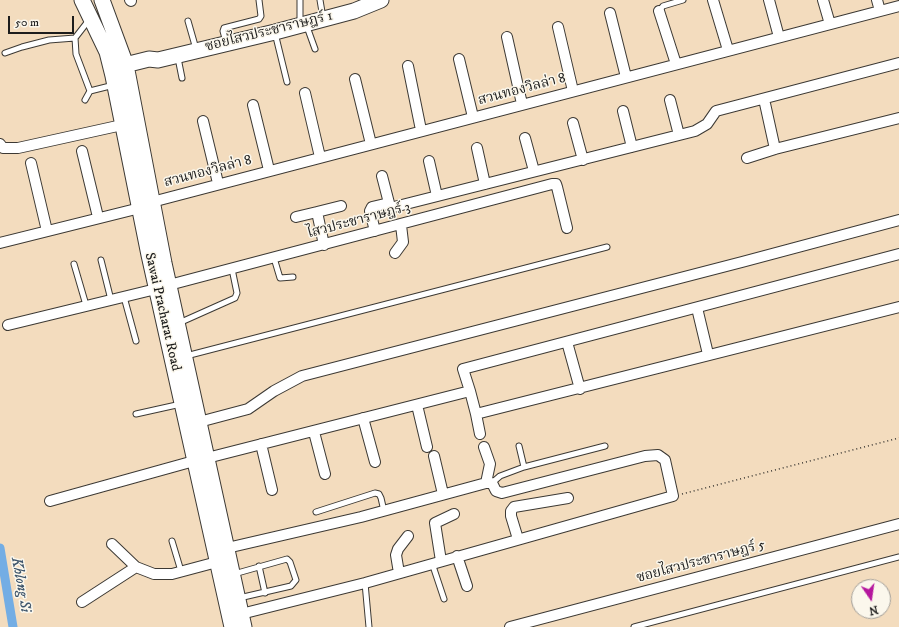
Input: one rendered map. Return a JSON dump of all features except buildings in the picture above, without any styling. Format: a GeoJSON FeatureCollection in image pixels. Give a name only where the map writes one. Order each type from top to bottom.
{"type":"FeatureCollection","features":[{"type":"Feature","properties":{"kind":"main road","name":"Sawai Pracharat Road"},"geometry":{"type":"LineString","coordinates":[[82,0],[119,74]]}},
{"type":"Feature","properties":{"kind":"main road","name":"Sawai Pracharat Road"},"geometry":{"type":"LineString","coordinates":[[102,0],[127,107],[163,287],[182,404],[201,460],[227,548],[243,620]]}},
{"type":"Feature","properties":{"kind":"main road","name":"ซอยไสวประชาราษฎร์ 1"},"geometry":{"type":"LineString","coordinates":[[119,74],[151,65],[158,60],[275,32],[354,11],[382,0]]}},
{"type":"Feature","properties":{"kind":"main road","name":"Sawai Pracharat Road"},"geometry":{"type":"LineString","coordinates":[[127,107],[122,125],[146,205]]}},
{"type":"Feature","properties":{"kind":"main road","name":"Sawai Pracharat Road"},"geometry":{"type":"LineString","coordinates":[[163,287],[178,324],[199,422],[201,460],[218,562],[232,627]]}},
{"type":"Feature","properties":{"kind":"street"},"geometry":{"type":"LineString","coordinates":[[713,0],[728,50]]}},
{"type":"Feature","properties":{"kind":"street"},"geometry":{"type":"LineString","coordinates":[[769,0],[779,37]]}},
{"type":"Feature","properties":{"kind":"street"},"geometry":{"type":"LineString","coordinates":[[823,0],[830,24]]}},
{"type":"Feature","properties":{"kind":"street"},"geometry":{"type":"LineString","coordinates":[[877,0],[880,11]]}},
{"type":"Feature","properties":{"kind":"street","name":"สวนทองวิลล่า 8"},"geometry":{"type":"LineString","coordinates":[[0,243],[146,205],[218,183],[899,6]]}},
{"type":"Feature","properties":{"kind":"street"},"geometry":{"type":"LineString","coordinates":[[659,10],[676,64]]}},
{"type":"Feature","properties":{"kind":"street"},"geometry":{"type":"LineString","coordinates":[[610,13],[626,77]]}},
{"type":"Feature","properties":{"kind":"street"},"geometry":{"type":"LineString","coordinates":[[558,27],[573,91]]}},
{"type":"Feature","properties":{"kind":"street"},"geometry":{"type":"LineString","coordinates":[[507,37],[522,104]]}},
{"type":"Feature","properties":{"kind":"street"},"geometry":{"type":"LineString","coordinates":[[459,59],[473,117]]}},
{"type":"Feature","properties":{"kind":"street"},"geometry":{"type":"LineString","coordinates":[[382,176],[390,208],[701,129],[716,111],[899,64]]}},
{"type":"Feature","properties":{"kind":"street"},"geometry":{"type":"LineString","coordinates":[[408,66],[421,130]]}},
{"type":"Feature","properties":{"kind":"street"},"geometry":{"type":"LineString","coordinates":[[355,79],[371,144]]}},
{"type":"Feature","properties":{"kind":"street"},"geometry":{"type":"LineString","coordinates":[[306,93],[320,157]]}},
{"type":"Feature","properties":{"kind":"street"},"geometry":{"type":"LineString","coordinates":[[764,99],[775,149]]}},
{"type":"Feature","properties":{"kind":"street"},"geometry":{"type":"LineString","coordinates":[[670,100],[679,135]]}},
{"type":"Feature","properties":{"kind":"street"},"geometry":{"type":"LineString","coordinates":[[253,105],[269,170]]}},
{"type":"Feature","properties":{"kind":"street"},"geometry":{"type":"LineString","coordinates":[[623,111],[632,147]]}},
{"type":"Feature","properties":{"kind":"street"},"geometry":{"type":"LineString","coordinates":[[747,158],[775,149],[899,118]]}},
{"type":"Feature","properties":{"kind":"street"},"geometry":{"type":"LineString","coordinates":[[203,120],[218,183]]}},
{"type":"Feature","properties":{"kind":"street"},"geometry":{"type":"LineString","coordinates":[[573,123],[583,160]]}},
{"type":"Feature","properties":{"kind":"street"},"geometry":{"type":"LineString","coordinates":[[0,144],[2,148],[18,148],[122,125]]}},
{"type":"Feature","properties":{"kind":"street"},"geometry":{"type":"LineString","coordinates":[[525,138],[534,172]]}},
{"type":"Feature","properties":{"kind":"street"},"geometry":{"type":"LineString","coordinates":[[477,148],[485,184]]}},
{"type":"Feature","properties":{"kind":"street"},"geometry":{"type":"LineString","coordinates":[[82,151],[98,217]]}},
{"type":"Feature","properties":{"kind":"street"},"geometry":{"type":"LineString","coordinates":[[429,161],[437,196]]}},
{"type":"Feature","properties":{"kind":"street"},"geometry":{"type":"LineString","coordinates":[[31,164],[46,231]]}},
{"type":"Feature","properties":{"kind":"street","name":"ไสวประชาราษฎร์ 3"},"geometry":{"type":"LineString","coordinates":[[8,324],[124,297],[556,184],[567,228]]}},
{"type":"Feature","properties":{"kind":"street"},"geometry":{"type":"LineString","coordinates":[[375,231],[370,211],[372,207],[389,203]]}},
{"type":"Feature","properties":{"kind":"street"},"geometry":{"type":"LineString","coordinates":[[296,217],[341,206]]}},
{"type":"Feature","properties":{"kind":"street"},"geometry":{"type":"LineString","coordinates":[[317,212],[324,244]]}},
{"type":"Feature","properties":{"kind":"street"},"geometry":{"type":"LineString","coordinates":[[199,422],[248,409],[291,380],[302,376],[899,220]]}},
{"type":"Feature","properties":{"kind":"street"},"geometry":{"type":"LineString","coordinates":[[395,253],[403,242],[401,224]]}},
{"type":"Feature","properties":{"kind":"street"},"geometry":{"type":"LineString","coordinates":[[480,434],[464,369],[899,254]]}},
{"type":"Feature","properties":{"kind":"street"},"geometry":{"type":"LineString","coordinates":[[476,414],[580,389],[708,354],[899,307]]}},
{"type":"Feature","properties":{"kind":"street"},"geometry":{"type":"LineString","coordinates":[[697,308],[708,354]]}},
{"type":"Feature","properties":{"kind":"street"},"geometry":{"type":"LineString","coordinates":[[567,342],[580,389]]}},
{"type":"Feature","properties":{"kind":"street"},"geometry":{"type":"LineString","coordinates":[[50,500],[261,444],[314,432],[470,391]]}},
{"type":"Feature","properties":{"kind":"street"},"geometry":{"type":"LineString","coordinates":[[417,405],[427,447]]}},
{"type":"Feature","properties":{"kind":"street"},"geometry":{"type":"LineString","coordinates":[[363,418],[375,462]]}},
{"type":"Feature","properties":{"kind":"street"},"geometry":{"type":"LineString","coordinates":[[314,432],[325,474]]}},
{"type":"Feature","properties":{"kind":"street"},"geometry":{"type":"LineString","coordinates":[[261,444],[272,490]]}},
{"type":"Feature","properties":{"kind":"street"},"geometry":{"type":"LineString","coordinates":[[243,620],[436,562],[673,496],[665,460],[658,455],[645,456],[502,493],[496,492],[489,483],[490,464],[484,447]]}},
{"type":"Feature","properties":{"kind":"street"},"geometry":{"type":"LineString","coordinates":[[434,456],[443,494]]}},
{"type":"Feature","properties":{"kind":"street"},"geometry":{"type":"LineString","coordinates":[[227,548],[384,511],[443,494],[489,483]]}},
{"type":"Feature","properties":{"kind":"street"},"geometry":{"type":"LineString","coordinates":[[518,539],[510,516],[514,507],[568,498]]}},
{"type":"Feature","properties":{"kind":"street"},"geometry":{"type":"LineString","coordinates":[[436,562],[434,523],[454,514]]}},
{"type":"Feature","properties":{"kind":"street","name":"ซอยไสวประชาราษฎร์ 5"},"geometry":{"type":"LineString","coordinates":[[510,627],[899,524]]}},
{"type":"Feature","properties":{"kind":"street"},"geometry":{"type":"LineString","coordinates":[[399,573],[396,556],[398,549],[408,536]]}},
{"type":"Feature","properties":{"kind":"street"},"geometry":{"type":"LineString","coordinates":[[112,544],[136,568],[162,575],[218,562]]}},
{"type":"Feature","properties":{"kind":"street"},"geometry":{"type":"LineString","coordinates":[[457,556],[467,586]]}},
{"type":"Feature","properties":{"kind":"street"},"geometry":{"type":"LineString","coordinates":[[82,602],[136,568]]}},
{"type":"Feature","properties":{"kind":"lane"},"geometry":{"type":"LineString","coordinates":[[226,43],[223,31],[224,28],[259,19],[261,16],[259,0]]}},
{"type":"Feature","properties":{"kind":"lane"},"geometry":{"type":"LineString","coordinates":[[300,0],[303,24],[315,49]]}},
{"type":"Feature","properties":{"kind":"lane"},"geometry":{"type":"LineString","coordinates":[[320,0],[324,19]]}},
{"type":"Feature","properties":{"kind":"lane"},"geometry":{"type":"LineString","coordinates":[[659,10],[663,6],[683,0]]}},
{"type":"Feature","properties":{"kind":"lane"},"geometry":{"type":"LineString","coordinates":[[90,91],[76,54],[75,38],[91,18]]}},
{"type":"Feature","properties":{"kind":"lane"},"geometry":{"type":"LineString","coordinates":[[188,21],[196,50]]}},
{"type":"Feature","properties":{"kind":"lane"},"geometry":{"type":"LineString","coordinates":[[275,32],[287,82]]}},
{"type":"Feature","properties":{"kind":"lane"},"geometry":{"type":"LineString","coordinates":[[5,53],[22,46],[49,40],[75,38]]}},
{"type":"Feature","properties":{"kind":"lane"},"geometry":{"type":"LineString","coordinates":[[177,55],[182,78]]}},
{"type":"Feature","properties":{"kind":"lane"},"geometry":{"type":"LineString","coordinates":[[85,100],[90,91],[119,74]]}},
{"type":"Feature","properties":{"kind":"lane"},"geometry":{"type":"LineString","coordinates":[[185,356],[607,247]]}},
{"type":"Feature","properties":{"kind":"lane"},"geometry":{"type":"LineString","coordinates":[[274,258],[280,278],[293,277]]}},
{"type":"Feature","properties":{"kind":"lane"},"geometry":{"type":"LineString","coordinates":[[101,260],[111,300]]}},
{"type":"Feature","properties":{"kind":"lane"},"geometry":{"type":"LineString","coordinates":[[74,264],[86,306]]}},
{"type":"Feature","properties":{"kind":"lane"},"geometry":{"type":"LineString","coordinates":[[178,324],[235,298],[237,293],[232,269]]}},
{"type":"Feature","properties":{"kind":"lane"},"geometry":{"type":"LineString","coordinates":[[124,297],[136,341]]}},
{"type":"Feature","properties":{"kind":"lane"},"geometry":{"type":"LineString","coordinates":[[136,414],[182,404]]}},
{"type":"Feature","properties":{"kind":"lane"},"geometry":{"type":"LineString","coordinates":[[519,446],[524,467]]}},
{"type":"Feature","properties":{"kind":"lane"},"geometry":{"type":"LineString","coordinates":[[489,483],[500,476],[524,467],[605,446]]}},
{"type":"Feature","properties":{"kind":"lane"},"geometry":{"type":"LineString","coordinates":[[316,512],[375,493],[379,494],[381,498],[384,511]]}},
{"type":"Feature","properties":{"kind":"lane"},"geometry":{"type":"LineString","coordinates":[[172,541],[181,570]]}},
{"type":"Feature","properties":{"kind":"lane"},"geometry":{"type":"LineString","coordinates":[[634,627],[899,557]]}},
{"type":"Feature","properties":{"kind":"lane"},"geometry":{"type":"LineString","coordinates":[[233,574],[259,566],[287,560],[296,580],[291,586],[238,598]]}},
{"type":"Feature","properties":{"kind":"lane"},"geometry":{"type":"LineString","coordinates":[[436,562],[444,599]]}},
{"type":"Feature","properties":{"kind":"lane"},"geometry":{"type":"LineString","coordinates":[[259,566],[265,593]]}},
{"type":"Feature","properties":{"kind":"lane"},"geometry":{"type":"LineString","coordinates":[[365,583],[369,627]]}},
{"type":"Feature","properties":{"kind":"path"},"geometry":{"type":"LineString","coordinates":[[673,496],[899,438]]}},
{"type":"Feature","properties":{"kind":"waterway","name":"Khlong Si"},"geometry":{"type":"LineString","coordinates":[[0,548],[13,627]]}}]}
